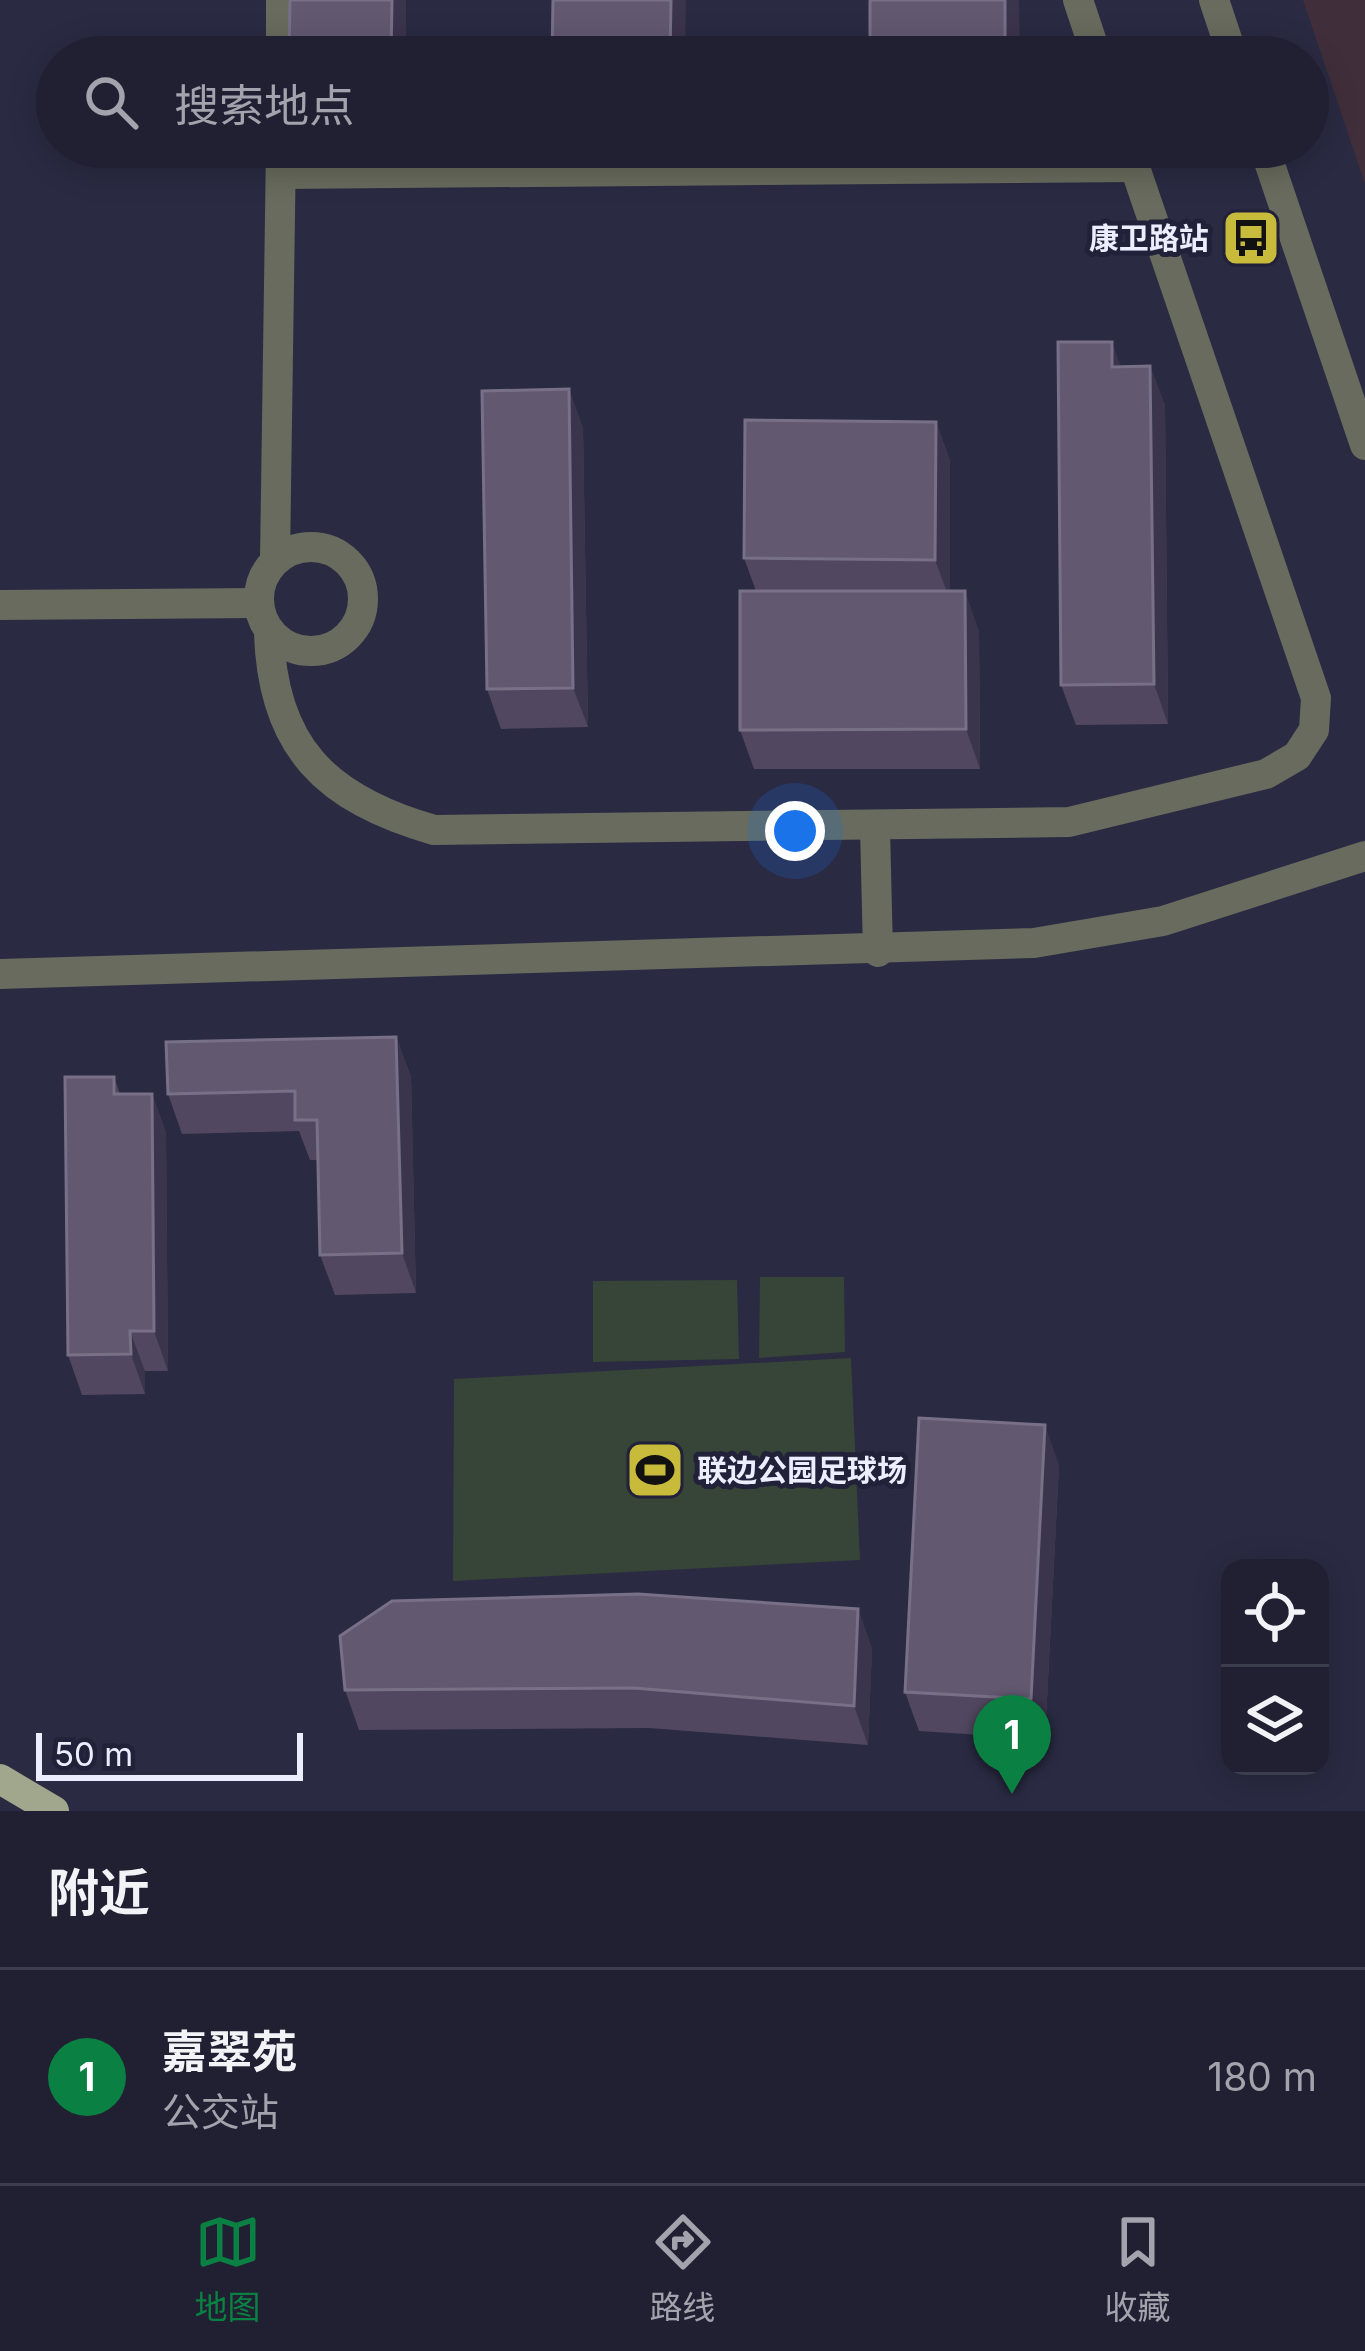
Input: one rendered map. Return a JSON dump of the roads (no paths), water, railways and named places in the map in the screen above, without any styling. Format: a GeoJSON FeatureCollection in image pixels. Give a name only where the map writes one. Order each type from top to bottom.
{"type":"FeatureCollection","features":[{"type":"Feature","properties":{"kind":"main road"},"geometry":{"type":"LineString","coordinates":[[0,1779],[54,1811]]}},
{"type":"Feature","properties":{"kind":"street"},"geometry":{"type":"LineString","coordinates":[[281,0],[281,36]]}},
{"type":"Feature","properties":{"kind":"street"},"geometry":{"type":"LineString","coordinates":[[1078,0],[1090,36]]}},
{"type":"Feature","properties":{"kind":"street"},"geometry":{"type":"LineString","coordinates":[[1214,0],[1226,36]]}},
{"type":"Feature","properties":{"kind":"street"},"geometry":{"type":"LineString","coordinates":[[275,560],[281,168]]}},
{"type":"Feature","properties":{"kind":"street"},"geometry":{"type":"LineString","coordinates":[[0,604],[263,617],[302,651],[333,648],[354,630],[363,603],[357,573],[328,549],[298,548],[275,560],[264,574],[263,617],[270,681],[279,712],[319,775],[383,815],[434,830],[1069,822],[1266,774],[1297,756],[1314,730],[1316,698],[1136,168]]}},
{"type":"Feature","properties":{"kind":"street"},"geometry":{"type":"LineString","coordinates":[[1271,168],[1365,445]]}},
{"type":"Feature","properties":{"kind":"street"},"geometry":{"type":"LineString","coordinates":[[875,828],[878,952]]}},
{"type":"Feature","properties":{"kind":"street"},"geometry":{"type":"LineString","coordinates":[[0,974],[1034,944],[1163,921],[1365,856]]}},
{"type":"Feature","properties":{"kind":"place","name":"康卫路站"},"geometry":{"type":"Point","coordinates":[1251,238]}},
{"type":"Feature","properties":{"kind":"place","name":"联边公园足球场"},"geometry":{"type":"Point","coordinates":[655,1470]}},
{"type":"Feature","properties":{"kind":"place","name":"嘉翠苑"},"geometry":{"type":"Point","coordinates":[1012,1794]}}]}
